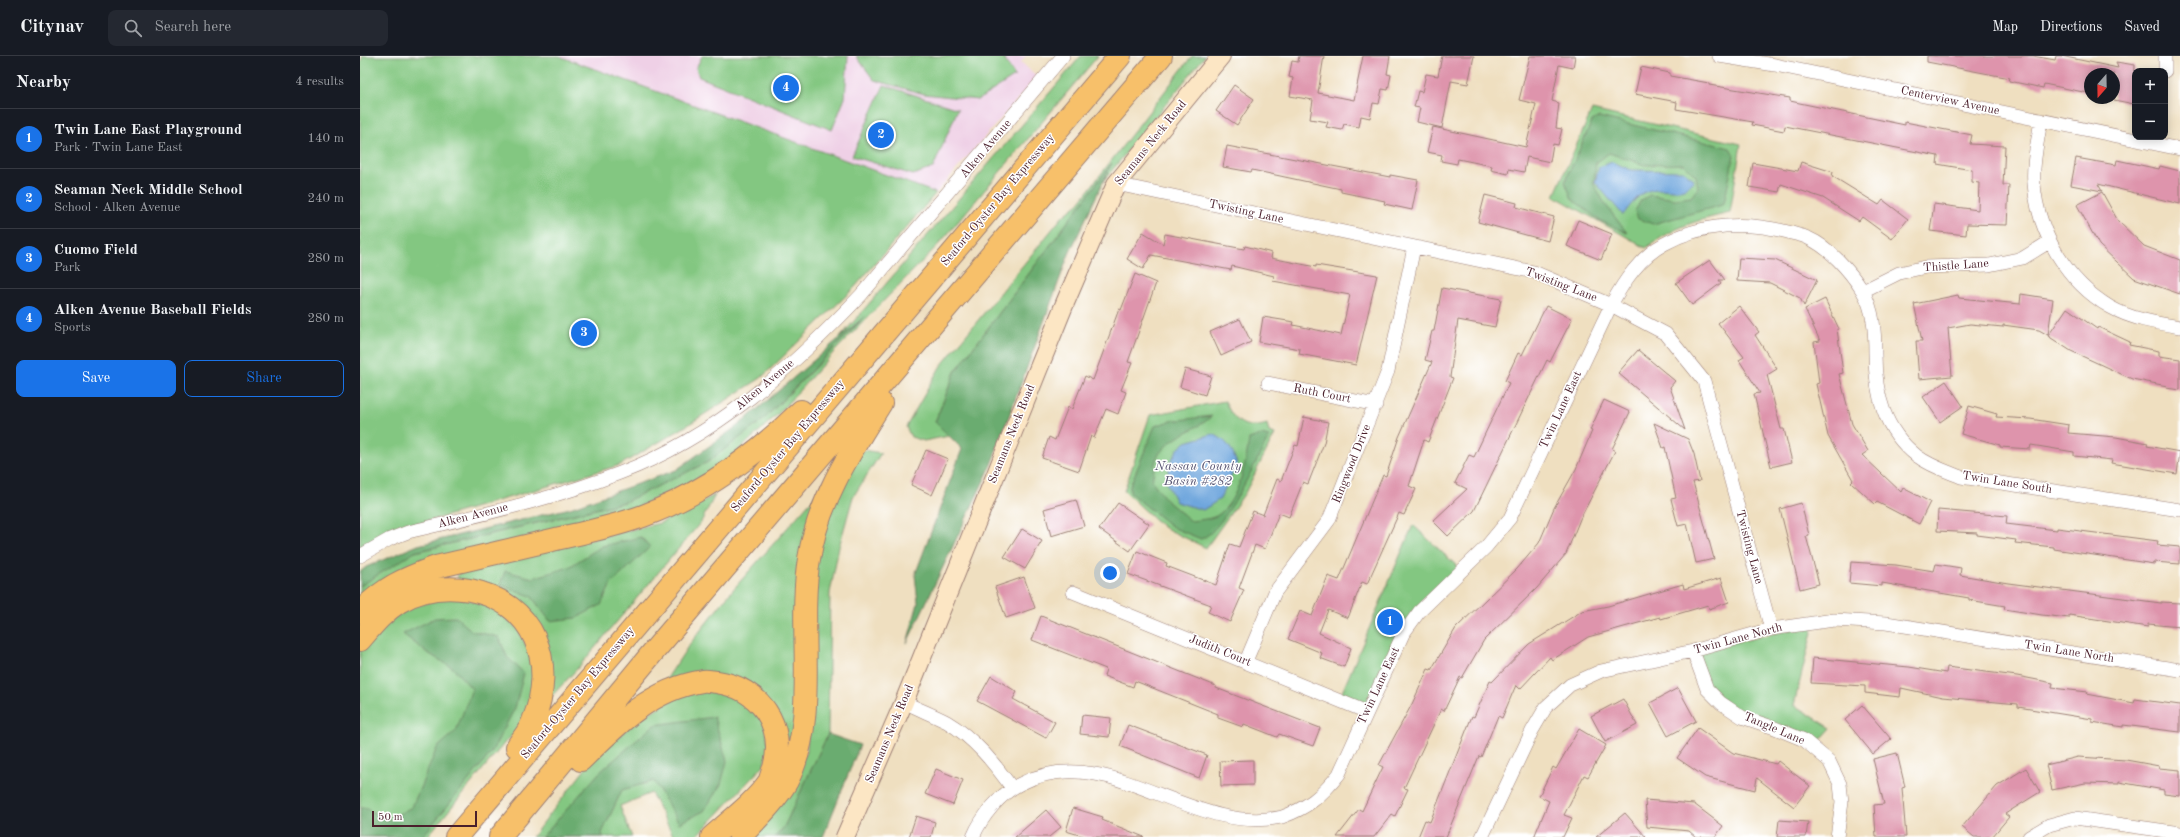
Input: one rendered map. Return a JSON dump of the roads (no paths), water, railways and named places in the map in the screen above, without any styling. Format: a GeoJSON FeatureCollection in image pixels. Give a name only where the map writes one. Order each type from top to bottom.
{"type":"FeatureCollection","features":[{"type":"Feature","properties":{"kind":"highway","name":"Seaford-Oyster Bay Expressway"},"geometry":{"type":"LineString","coordinates":[[456,837],[1120,56]]}},
{"type":"Feature","properties":{"kind":"highway"},"geometry":{"type":"LineString","coordinates":[[500,837],[654,652],[1161,56]]}},
{"type":"Feature","properties":{"kind":"highway"},"geometry":{"type":"LineString","coordinates":[[360,612],[388,588],[410,577],[436,567],[605,528],[644,516],[681,499],[715,480],[750,457],[780,432],[892,325]]}},
{"type":"Feature","properties":{"kind":"highway"},"geometry":{"type":"LineString","coordinates":[[740,837],[763,812],[786,781],[799,747],[804,719],[806,594],[809,559],[818,523],[832,488],[848,456],[916,345]]}},
{"type":"Feature","properties":{"kind":"highway"},"geometry":{"type":"LineString","coordinates":[[360,640],[378,619],[400,602],[431,590],[450,588],[482,593],[505,603],[527,623],[540,647],[543,672],[541,699],[533,723],[456,837]]}},
{"type":"Feature","properties":{"kind":"highway"},"geometry":{"type":"LineString","coordinates":[[503,837],[621,720],[647,701],[676,688],[704,680],[728,684],[742,689],[756,699],[766,710],[774,728],[778,754],[770,781],[712,837]]}},
{"type":"Feature","properties":{"kind":"main road","name":"Seamans Neck Road"},"geometry":{"type":"LineString","coordinates":[[845,837],[904,702],[1064,303],[1116,184],[1221,56]]}},
{"type":"Feature","properties":{"kind":"street","name":"Alken Avenue"},"geometry":{"type":"LineString","coordinates":[[360,556],[390,539],[408,532],[542,499],[621,473],[695,436],[730,414],[768,385],[833,324],[861,295],[1063,56]]}},
{"type":"Feature","properties":{"kind":"street","name":"Centerview Avenue"},"geometry":{"type":"LineString","coordinates":[[1719,56],[1776,61],[2041,120],[2132,136]]}},
{"type":"Feature","properties":{"kind":"street"},"geometry":{"type":"LineString","coordinates":[[2165,56],[2165,68]]}},
{"type":"Feature","properties":{"kind":"street"},"geometry":{"type":"LineString","coordinates":[[2041,120],[2035,159],[2034,183],[2038,210],[2049,242],[2074,278],[2109,306],[2151,322],[2180,327]]}},
{"type":"Feature","properties":{"kind":"street","name":"Centerview Avenue"},"geometry":{"type":"LineString","coordinates":[[2154,140],[2180,149]]}},
{"type":"Feature","properties":{"kind":"street","name":"Twisting Lane"},"geometry":{"type":"LineString","coordinates":[[1116,184],[1534,272],[1611,305],[1666,334],[1704,381],[1771,629]]}},
{"type":"Feature","properties":{"kind":"street","name":"Twin Lane South"},"geometry":{"type":"LineString","coordinates":[[1611,305],[1625,280],[1640,263],[1663,244],[1687,234],[1726,225],[1768,227],[1808,238],[1840,261],[1863,291],[1875,324],[1875,380],[1881,407],[1898,438],[1917,456],[1937,468],[1961,477],[2180,510]]}},
{"type":"Feature","properties":{"kind":"street","name":"Thistle Lane"},"geometry":{"type":"LineString","coordinates":[[1863,291],[1899,273],[1926,267],[1989,265],[2023,258],[2049,242]]}},
{"type":"Feature","properties":{"kind":"street","name":"Ringwood Drive"},"geometry":{"type":"LineString","coordinates":[[1246,662],[1274,592],[1329,520],[1376,405],[1388,371],[1414,247]]}},
{"type":"Feature","properties":{"kind":"street","name":"Twin Lane East"},"geometry":{"type":"LineString","coordinates":[[1012,788],[1034,776],[1074,772],[1098,777],[1208,820],[1232,825],[1253,825],[1297,812],[1323,794],[1339,774],[1403,634],[1419,612],[1486,546],[1510,518],[1611,305]]}},
{"type":"Feature","properties":{"kind":"street","name":"Ruth Court"},"geometry":{"type":"LineString","coordinates":[[1268,383],[1376,405]]}},
{"type":"Feature","properties":{"kind":"street","name":"Judith Court"},"geometry":{"type":"LineString","coordinates":[[1073,592],[1367,712]]}},
{"type":"Feature","properties":{"kind":"street","name":"Twin Lane North"},"geometry":{"type":"LineString","coordinates":[[1482,837],[1532,731],[1546,707],[1570,685],[1601,671],[1693,651],[1771,629],[1834,620],[1886,623],[2180,670]]}},
{"type":"Feature","properties":{"kind":"street","name":"Tangle Lane"},"geometry":{"type":"LineString","coordinates":[[1693,651],[1707,689],[1721,703],[1742,717],[1804,740],[1829,761],[1840,784],[1842,802],[1837,837]]}},
{"type":"Feature","properties":{"kind":"street"},"geometry":{"type":"LineString","coordinates":[[904,702],[947,723],[973,742],[992,760],[1012,788],[980,822],[973,837]]}},
{"type":"Feature","properties":{"kind":"street"},"geometry":{"type":"LineString","coordinates":[[2029,837],[2050,825],[2075,818],[2180,834]]}},
{"type":"Feature","properties":{"kind":"water"},"geometry":{"type":"Polygon","coordinates":[[[1612,162],[1631,170],[1683,171],[1694,179],[1690,185],[1680,190],[1657,189],[1643,193],[1635,200],[1623,215],[1595,182],[1599,167],[1612,162]]]}},
{"type":"Feature","properties":{"kind":"water","name":"Nassau County Basin #282"},"geometry":{"type":"Polygon","coordinates":[[[1213,434],[1229,446],[1237,464],[1220,499],[1203,510],[1176,502],[1167,484],[1169,465],[1177,450],[1186,442],[1213,434]]]}},
{"type":"Feature","properties":{"kind":"place","name":"Alken Avenue Baseball Fields"},"geometry":{"type":"Point","coordinates":[786,88]}},
{"type":"Feature","properties":{"kind":"place","name":"Seaman Neck Middle School"},"geometry":{"type":"Point","coordinates":[881,135]}},
{"type":"Feature","properties":{"kind":"place","name":"Cuomo Field"},"geometry":{"type":"Point","coordinates":[584,333]}},
{"type":"Feature","properties":{"kind":"place","name":"Twin Lane East Playground"},"geometry":{"type":"Point","coordinates":[1390,622]}}]}
